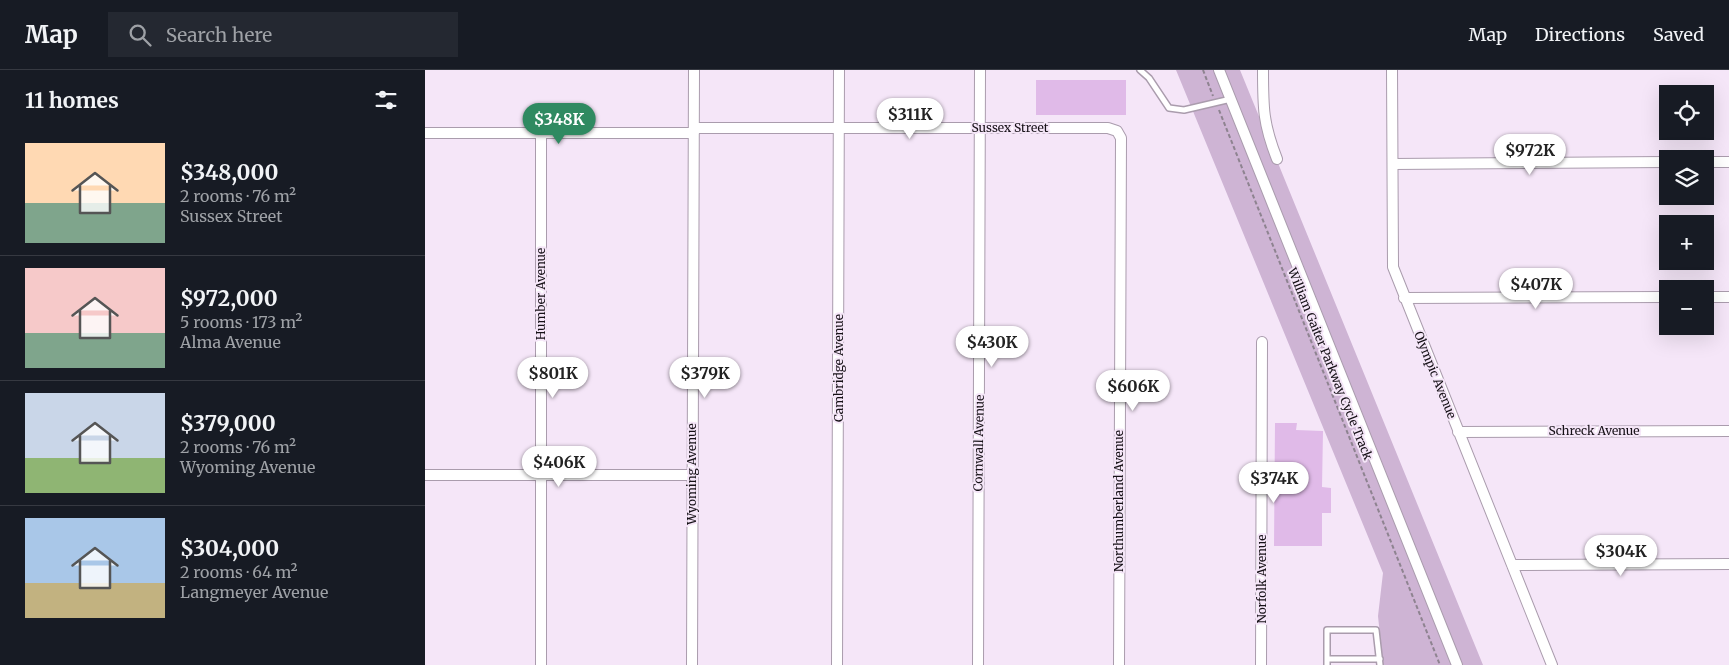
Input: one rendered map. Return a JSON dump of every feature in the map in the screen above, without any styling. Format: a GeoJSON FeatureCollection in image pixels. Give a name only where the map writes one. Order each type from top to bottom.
{"type":"FeatureCollection","features":[{"type":"Feature","properties":{"kind":"street","name":"Wyoming Avenue"},"geometry":{"type":"LineString","coordinates":[[692,665],[694,70]]}},
{"type":"Feature","properties":{"kind":"street","name":"Cambridge Avenue"},"geometry":{"type":"LineString","coordinates":[[837,665],[839,70]]}},
{"type":"Feature","properties":{"kind":"street","name":"Cornwall Avenue"},"geometry":{"type":"LineString","coordinates":[[978,665],[980,70]]}},
{"type":"Feature","properties":{"kind":"street"},"geometry":{"type":"LineString","coordinates":[[1219,70],[1457,665]]}},
{"type":"Feature","properties":{"kind":"street"},"geometry":{"type":"LineString","coordinates":[[1263,70],[1263,114],[1266,132],[1277,159]]}},
{"type":"Feature","properties":{"kind":"street","name":"Olympic Avenue"},"geometry":{"type":"LineString","coordinates":[[1393,70],[1393,267],[1552,665]]}},
{"type":"Feature","properties":{"kind":"street","name":"Sussex Street"},"geometry":{"type":"LineString","coordinates":[[425,133],[839,128],[1113,129],[1121,138],[1121,158]]}},
{"type":"Feature","properties":{"kind":"street","name":"Humber Avenue"},"geometry":{"type":"LineString","coordinates":[[541,133],[541,665]]}},
{"type":"Feature","properties":{"kind":"street","name":"Northumberland Avenue"},"geometry":{"type":"LineString","coordinates":[[1119,665],[1121,158]]}},
{"type":"Feature","properties":{"kind":"street"},"geometry":{"type":"LineString","coordinates":[[1393,164],[1659,162]]}},
{"type":"Feature","properties":{"kind":"street"},"geometry":{"type":"LineString","coordinates":[[1714,162],[1729,162]]}},
{"type":"Feature","properties":{"kind":"street"},"geometry":{"type":"LineString","coordinates":[[1404,298],[1659,297]]}},
{"type":"Feature","properties":{"kind":"street"},"geometry":{"type":"LineString","coordinates":[[1714,297],[1729,297]]}},
{"type":"Feature","properties":{"kind":"street","name":"Norfolk Avenue"},"geometry":{"type":"LineString","coordinates":[[1261,665],[1262,342]]}},
{"type":"Feature","properties":{"kind":"street","name":"Schreck Avenue"},"geometry":{"type":"LineString","coordinates":[[1458,432],[1729,430]]}},
{"type":"Feature","properties":{"kind":"street"},"geometry":{"type":"LineString","coordinates":[[425,475],[693,476]]}},
{"type":"Feature","properties":{"kind":"street"},"geometry":{"type":"LineString","coordinates":[[1512,565],[1729,564]]}},
{"type":"Feature","properties":{"kind":"lane"},"geometry":{"type":"LineString","coordinates":[[1139,70],[1149,78],[1169,108],[1184,110],[1231,100]]}},
{"type":"Feature","properties":{"kind":"lane"},"geometry":{"type":"LineString","coordinates":[[1327,630],[1376,630],[1380,662],[1327,662],[1327,630]]}},
{"type":"Feature","properties":{"kind":"path","name":"William Gaiter Parkway Cycle Track"},"geometry":{"type":"LineString","coordinates":[[1203,70],[1440,665]]}},
{"type":"Feature","properties":{"kind":"shaded area"},"geometry":{"type":"Polygon","coordinates":[[[1176,70],[1240,70],[1483,665],[1383,665],[1378,616],[1383,573],[1176,70]]]}},
{"type":"Feature","properties":{"kind":"building"},"geometry":{"type":"Polygon","coordinates":[[[1036,80],[1126,80],[1126,115],[1036,115],[1036,80]]]}},
{"type":"Feature","properties":{"kind":"building"},"geometry":{"type":"Polygon","coordinates":[[[1275,423],[1297,423],[1296,430],[1323,431],[1322,487],[1331,488],[1331,513],[1322,513],[1322,546],[1274,546],[1275,423]]]}}]}
